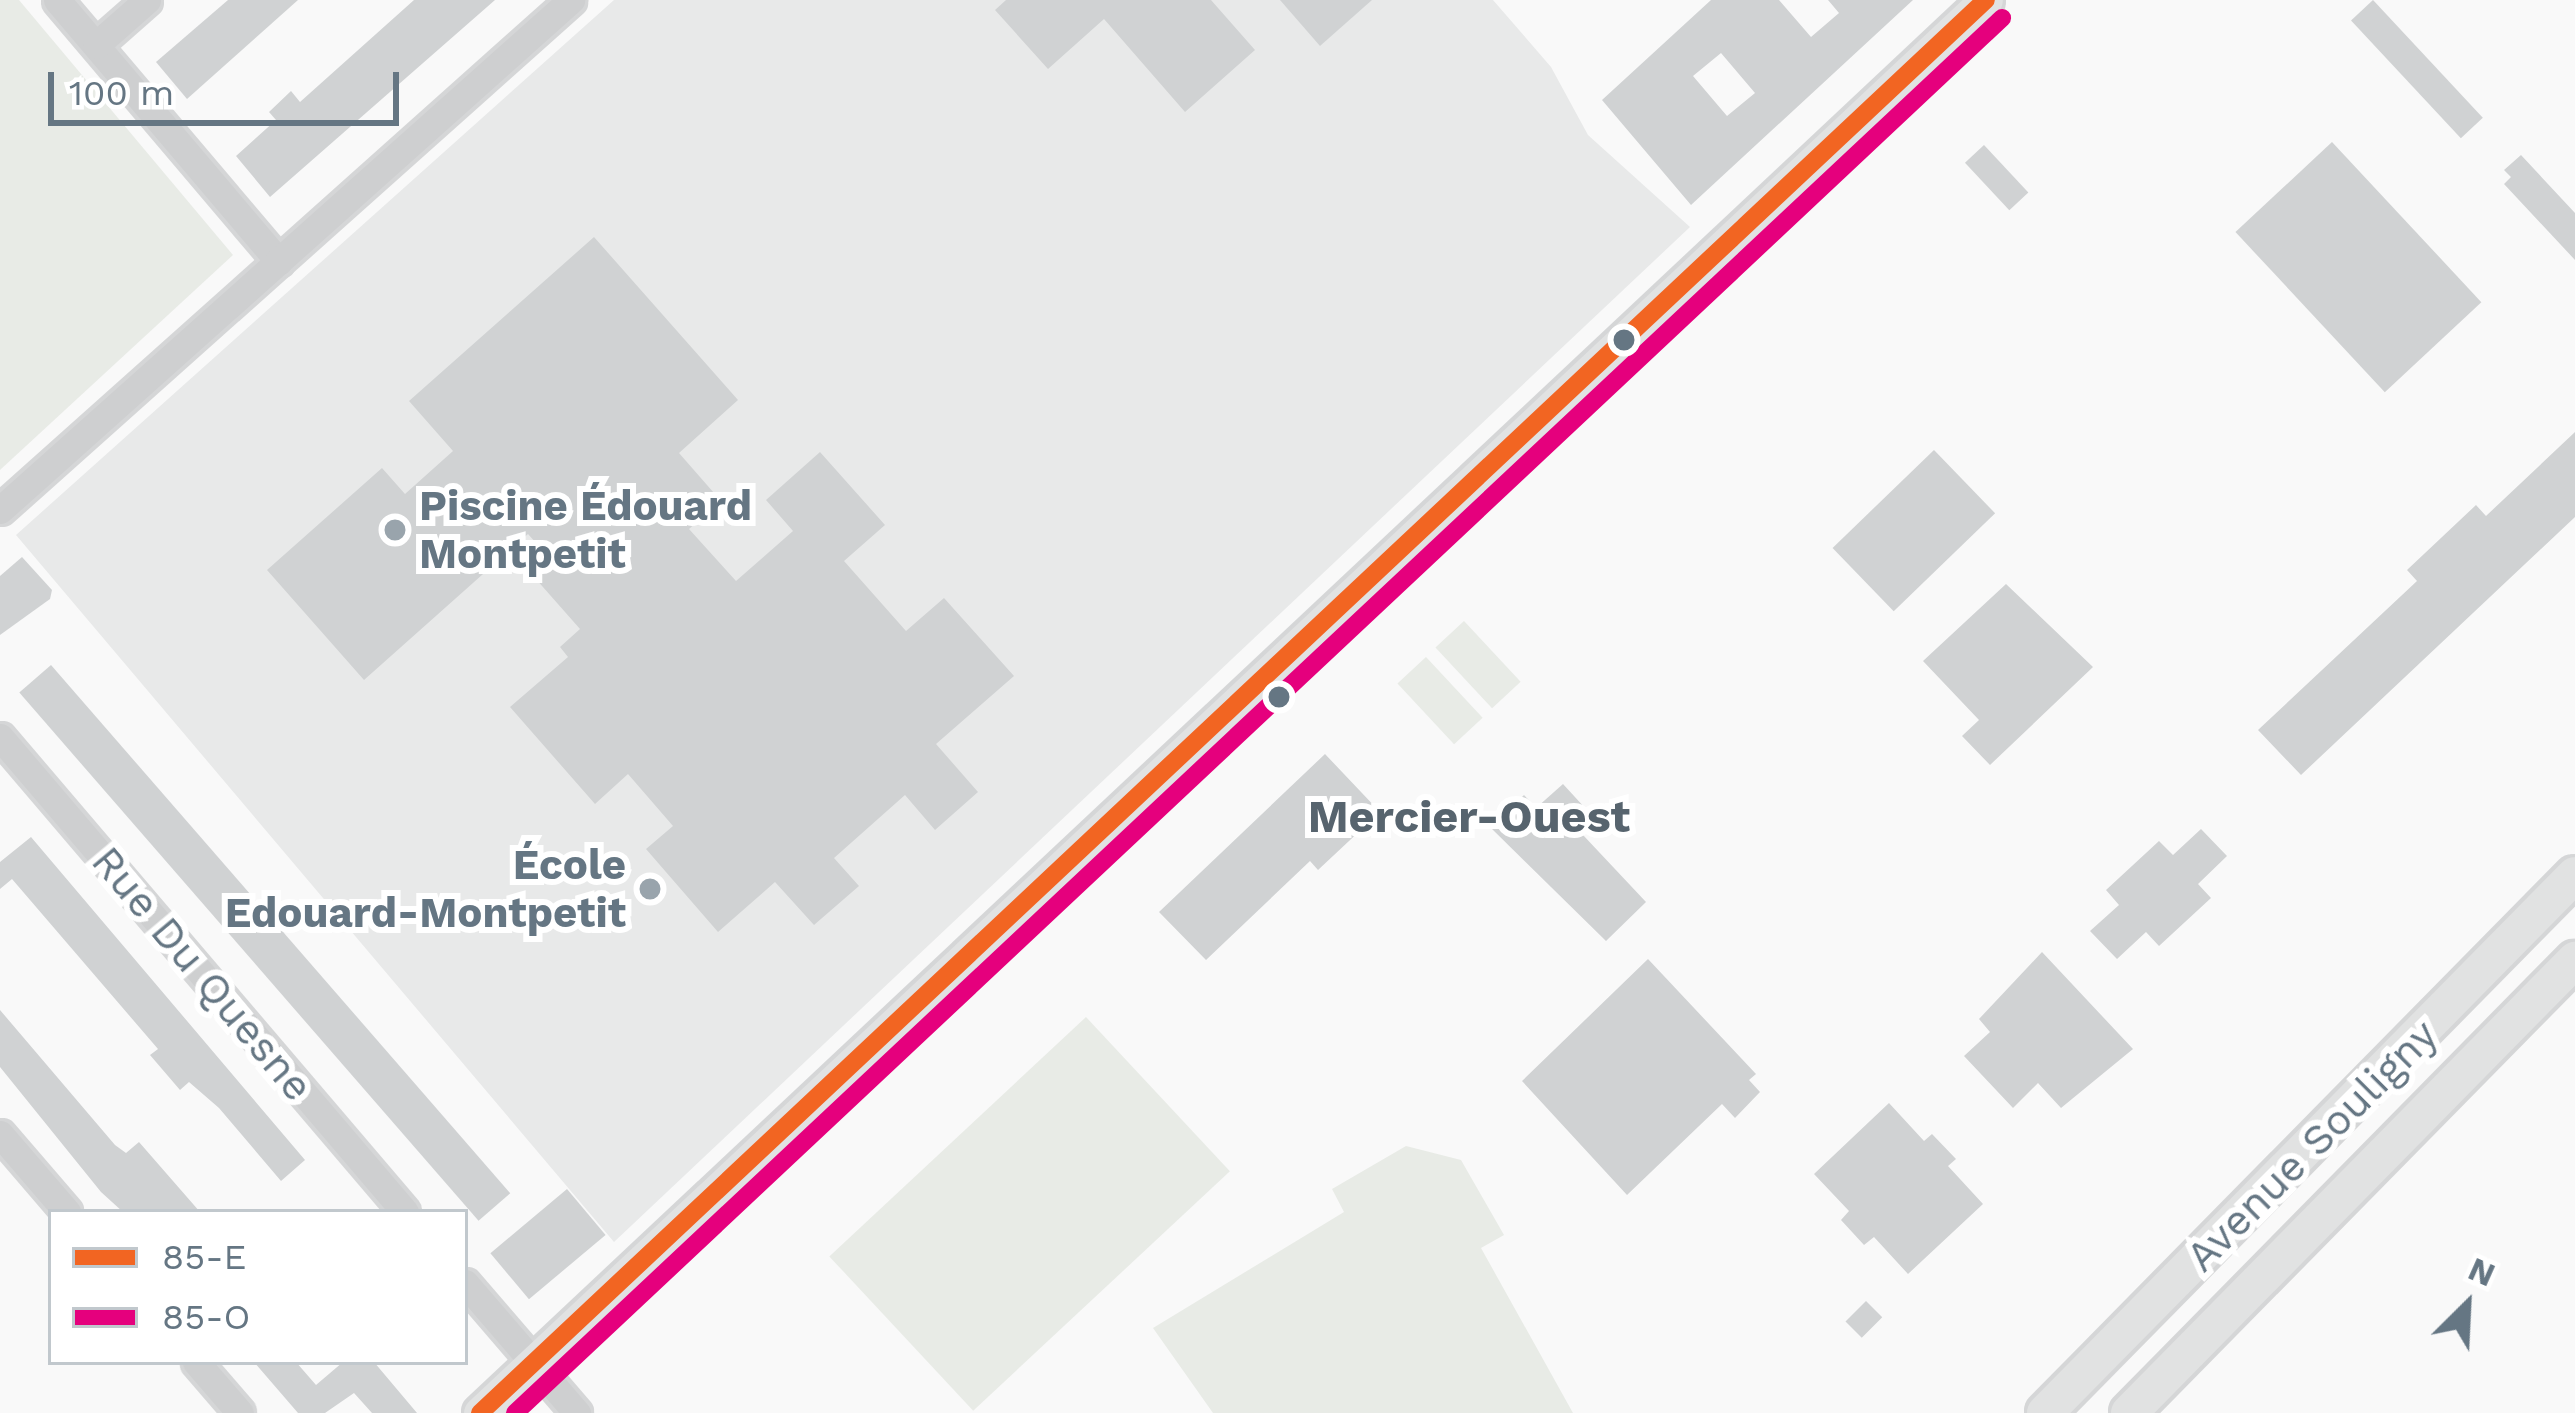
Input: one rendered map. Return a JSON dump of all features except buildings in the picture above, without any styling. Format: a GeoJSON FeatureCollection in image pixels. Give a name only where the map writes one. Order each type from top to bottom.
{"type":"FeatureCollection","features":[{"type":"Feature","properties":{"kind":"highway","name":"Avenue Souligny"},"geometry":{"type":"LineString","coordinates":[[2045,1413],[2575,874]]}},
{"type":"Feature","properties":{"kind":"highway","name":"Avenue Souligny"},"geometry":{"type":"LineString","coordinates":[[2128,1413],[2575,960]]}},
{"type":"Feature","properties":{"kind":"main road"},"geometry":{"type":"LineString","coordinates":[[480,1413],[1986,0]]}},
{"type":"Feature","properties":{"kind":"street"},"geometry":{"type":"LineString","coordinates":[[57,0],[279,262]]}},
{"type":"Feature","properties":{"kind":"street"},"geometry":{"type":"LineString","coordinates":[[96,45],[147,0]]}},
{"type":"Feature","properties":{"kind":"street"},"geometry":{"type":"LineString","coordinates":[[0,509],[571,0]]}},
{"type":"Feature","properties":{"kind":"street","name":"Rue Du Quesne"},"geometry":{"type":"LineString","coordinates":[[0,737],[402,1209]]}},
{"type":"Feature","properties":{"kind":"street"},"geometry":{"type":"LineString","coordinates":[[0,1134],[64,1209]]}},
{"type":"Feature","properties":{"kind":"street"},"geometry":{"type":"LineString","coordinates":[[468,1286],[577,1413]]}},
{"type":"Feature","properties":{"kind":"street"},"geometry":{"type":"LineString","coordinates":[[199,1365],[240,1413]]}},
{"type":"Feature","properties":{"kind":"shaded area"},"geometry":{"type":"Polygon","coordinates":[[[0,0],[19,0],[233,255],[0,470],[0,0]]]}},
{"type":"Feature","properties":{"kind":"shaded area","name":"École Edouard-Montpetit"},"geometry":{"type":"Polygon","coordinates":[[[614,0],[1493,0],[1551,67],[1588,135],[1690,227],[614,1242],[16,535],[614,0]]]}},
{"type":"Feature","properties":{"kind":"shaded area"},"geometry":{"type":"Polygon","coordinates":[[[1464,621],[1521,682],[1492,708],[1435,648],[1464,621]]]}},
{"type":"Feature","properties":{"kind":"shaded area"},"geometry":{"type":"Polygon","coordinates":[[[1426,657],[1483,718],[1454,744],[1397,684],[1426,657]]]}},
{"type":"Feature","properties":{"kind":"shaded area"},"geometry":{"type":"Polygon","coordinates":[[[1086,1017],[1230,1171],[973,1411],[829,1256],[1086,1017]]]}},
{"type":"Feature","properties":{"kind":"shaded area"},"geometry":{"type":"Polygon","coordinates":[[[1406,1146],[1461,1160],[1504,1235],[1481,1248],[1573,1413],[1213,1413],[1153,1328],[1344,1212],[1332,1189],[1406,1146]]]}},
{"type":"Feature","properties":{"kind":"transit line","name":"85-E"},"geometry":{"type":"LineString","coordinates":[[480,1413],[1986,0]]}},
{"type":"Feature","properties":{"kind":"transit line","name":"85-O"},"geometry":{"type":"LineString","coordinates":[[515,1413],[2002,18]]}},
{"type":"Feature","properties":{"kind":"place","name":"Piscine Édouard Montpetit"},"geometry":{"type":"Point","coordinates":[395,530]}},
{"type":"Feature","properties":{"kind":"place","name":"École Edouard-Montpetit"},"geometry":{"type":"Point","coordinates":[650,889]}},
{"type":"Feature","properties":{"kind":"district","name":"Mercier-Ouest"},"geometry":{"type":"Point","coordinates":[1469,817]}}]}
